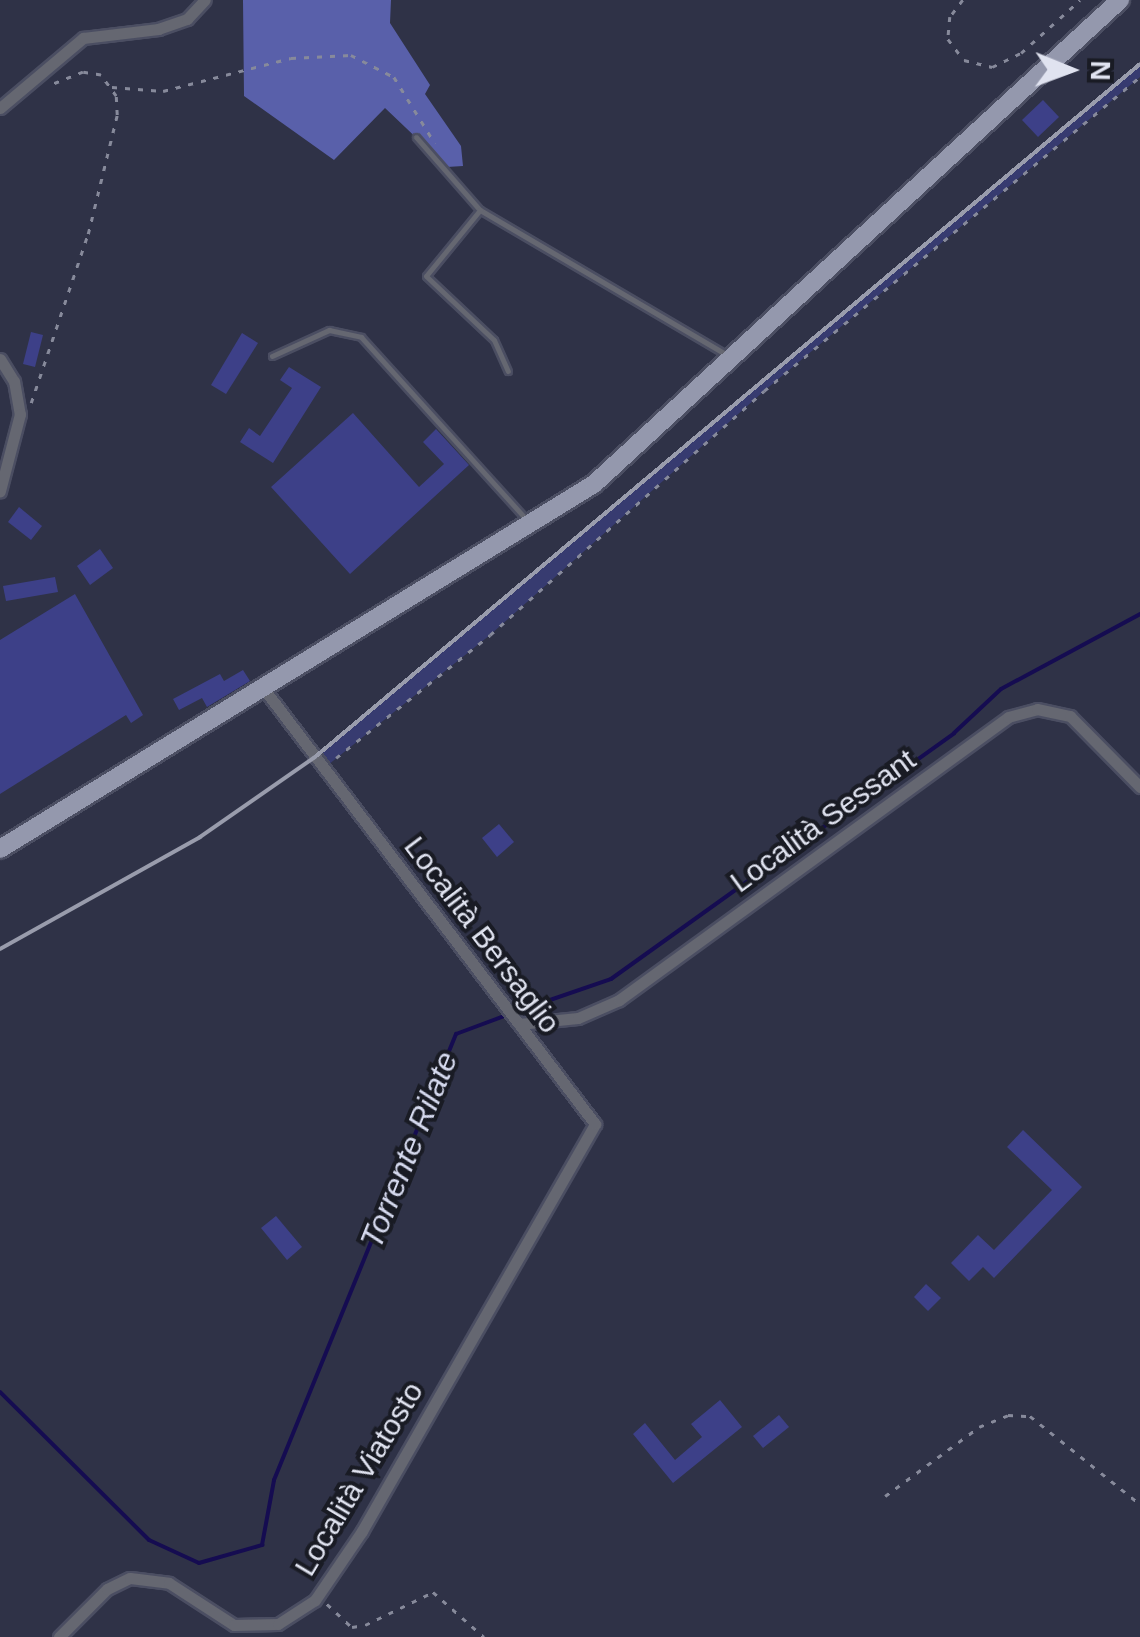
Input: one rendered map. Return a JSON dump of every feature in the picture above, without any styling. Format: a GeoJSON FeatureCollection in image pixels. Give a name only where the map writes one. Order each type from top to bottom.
{"type":"FeatureCollection","features":[{"type":"Feature","properties":{"kind":"main road"},"geometry":{"type":"LineString","coordinates":[[0,849],[533,527],[637,448],[1120,0]]}},
{"type":"Feature","properties":{"kind":"street"},"geometry":{"type":"LineString","coordinates":[[0,108],[57,54],[83,38],[158,29],[187,19],[204,0]]}},
{"type":"Feature","properties":{"kind":"street"},"geometry":{"type":"LineString","coordinates":[[0,358],[14,382],[20,414],[0,491]]}},
{"type":"Feature","properties":{"kind":"street","name":"Località Bersaglio"},"geometry":{"type":"LineString","coordinates":[[264,688],[595,1124]]}},
{"type":"Feature","properties":{"kind":"street","name":"Località Sessant"},"geometry":{"type":"LineString","coordinates":[[517,1021],[578,1018],[619,1000],[1008,717],[1036,709],[1070,716],[1140,787]]}},
{"type":"Feature","properties":{"kind":"street","name":"Località Viatosto"},"geometry":{"type":"LineString","coordinates":[[59,1637],[107,1589],[130,1578],[170,1584],[213,1616],[256,1627],[296,1616],[318,1596],[362,1532],[595,1124]]}},
{"type":"Feature","properties":{"kind":"lane"},"geometry":{"type":"LineString","coordinates":[[416,136],[480,210],[734,358]]}},
{"type":"Feature","properties":{"kind":"lane"},"geometry":{"type":"LineString","coordinates":[[480,210],[426,276],[494,340],[508,370]]}},
{"type":"Feature","properties":{"kind":"lane"},"geometry":{"type":"LineString","coordinates":[[272,356],[329,330],[361,337],[533,527]]}},
{"type":"Feature","properties":{"kind":"path"},"geometry":{"type":"LineString","coordinates":[[963,0],[950,17],[948,39],[964,60],[992,67],[1021,53],[1080,0]]}},
{"type":"Feature","properties":{"kind":"path"},"geometry":{"type":"LineString","coordinates":[[111,86],[163,91],[291,58],[351,55],[394,76],[437,146]]}},
{"type":"Feature","properties":{"kind":"path"},"geometry":{"type":"LineString","coordinates":[[20,414],[31,404],[56,341],[113,146],[118,115],[111,86],[101,75],[83,72],[34,93],[21,91]]}},
{"type":"Feature","properties":{"kind":"path"},"geometry":{"type":"LineString","coordinates":[[326,772],[490,636],[764,391],[1140,77]]}},
{"type":"Feature","properties":{"kind":"path"},"geometry":{"type":"LineString","coordinates":[[884,1496],[978,1427],[1030,1416],[1140,1504]]}},
{"type":"Feature","properties":{"kind":"path"},"geometry":{"type":"LineString","coordinates":[[318,1596],[352,1626],[433,1592],[484,1637]]}},
{"type":"Feature","properties":{"kind":"shaded area"},"geometry":{"type":"Polygon","coordinates":[[[243,0],[391,0],[390,23],[430,85],[425,94],[461,146],[463,166],[447,167],[385,108],[334,160],[244,96],[243,0]]]}},
{"type":"Feature","properties":{"kind":"shaded area"},"geometry":{"type":"Polygon","coordinates":[[[1140,64],[1140,77],[764,391],[490,635],[323,769],[315,757],[1140,64]]]}},
{"type":"Feature","properties":{"kind":"building"},"geometry":{"type":"Polygon","coordinates":[[[1043,100],[1059,117],[1038,137],[1022,120],[1043,100]]]}},
{"type":"Feature","properties":{"kind":"building"},"geometry":{"type":"Polygon","coordinates":[[[31,332],[43,335],[35,367],[23,364],[31,332]]]}},
{"type":"Feature","properties":{"kind":"building"},"geometry":{"type":"Polygon","coordinates":[[[242,333],[258,343],[226,394],[211,385],[242,333]]]}},
{"type":"Feature","properties":{"kind":"building"},"geometry":{"type":"Polygon","coordinates":[[[289,367],[321,387],[273,463],[240,442],[249,428],[260,436],[292,388],[280,380],[289,367]]]}},
{"type":"Feature","properties":{"kind":"building"},"geometry":{"type":"Polygon","coordinates":[[[353,413],[419,487],[444,464],[423,442],[436,429],[469,465],[350,574],[271,487],[353,413]]]}},
{"type":"Feature","properties":{"kind":"building"},"geometry":{"type":"Polygon","coordinates":[[[19,507],[42,526],[31,540],[8,522],[19,507]]]}},
{"type":"Feature","properties":{"kind":"building"},"geometry":{"type":"Polygon","coordinates":[[[100,549],[113,568],[90,585],[77,566],[100,549]]]}},
{"type":"Feature","properties":{"kind":"building"},"geometry":{"type":"Polygon","coordinates":[[[55,577],[58,592],[6,601],[3,586],[55,577]]]}},
{"type":"Feature","properties":{"kind":"building"},"geometry":{"type":"Polygon","coordinates":[[[75,594],[143,715],[131,723],[126,715],[0,794],[0,640],[75,594]]]}},
{"type":"Feature","properties":{"kind":"building"},"geometry":{"type":"Polygon","coordinates":[[[243,670],[250,681],[207,707],[202,698],[179,710],[173,699],[220,674],[224,681],[243,670]]]}},
{"type":"Feature","properties":{"kind":"building"},"geometry":{"type":"Polygon","coordinates":[[[499,824],[514,842],[497,857],[482,838],[499,824]]]}},
{"type":"Feature","properties":{"kind":"building"},"geometry":{"type":"Polygon","coordinates":[[[1023,1130],[1082,1187],[994,1278],[983,1267],[969,1281],[951,1263],[978,1235],[994,1250],[1052,1190],[1007,1147],[1023,1130]]]}},
{"type":"Feature","properties":{"kind":"building"},"geometry":{"type":"Polygon","coordinates":[[[276,1216],[302,1247],[287,1260],[261,1228],[276,1216]]]}},
{"type":"Feature","properties":{"kind":"building"},"geometry":{"type":"Polygon","coordinates":[[[926,1284],[941,1298],[928,1311],[914,1297],[926,1284]]]}},
{"type":"Feature","properties":{"kind":"building"},"geometry":{"type":"Polygon","coordinates":[[[720,1400],[742,1427],[673,1483],[633,1434],[645,1423],[675,1460],[702,1437],[691,1424],[720,1400]]]}},
{"type":"Feature","properties":{"kind":"building"},"geometry":{"type":"Polygon","coordinates":[[[779,1415],[789,1427],[763,1448],[753,1436],[779,1415]]]}},
{"type":"Feature","properties":{"kind":"waterway","name":"Torrente Rilate"},"geometry":{"type":"LineString","coordinates":[[515,1012],[611,979],[954,733],[1001,689],[1140,614]]}},
{"type":"Feature","properties":{"kind":"waterway","name":"Torrente Rilate"},"geometry":{"type":"LineString","coordinates":[[0,1392],[149,1540],[199,1563],[262,1545],[274,1480],[456,1034],[507,1015]]}},
{"type":"Feature","properties":{"kind":"railway"},"geometry":{"type":"LineString","coordinates":[[0,949],[200,837],[315,757],[1140,64]]}}]}
